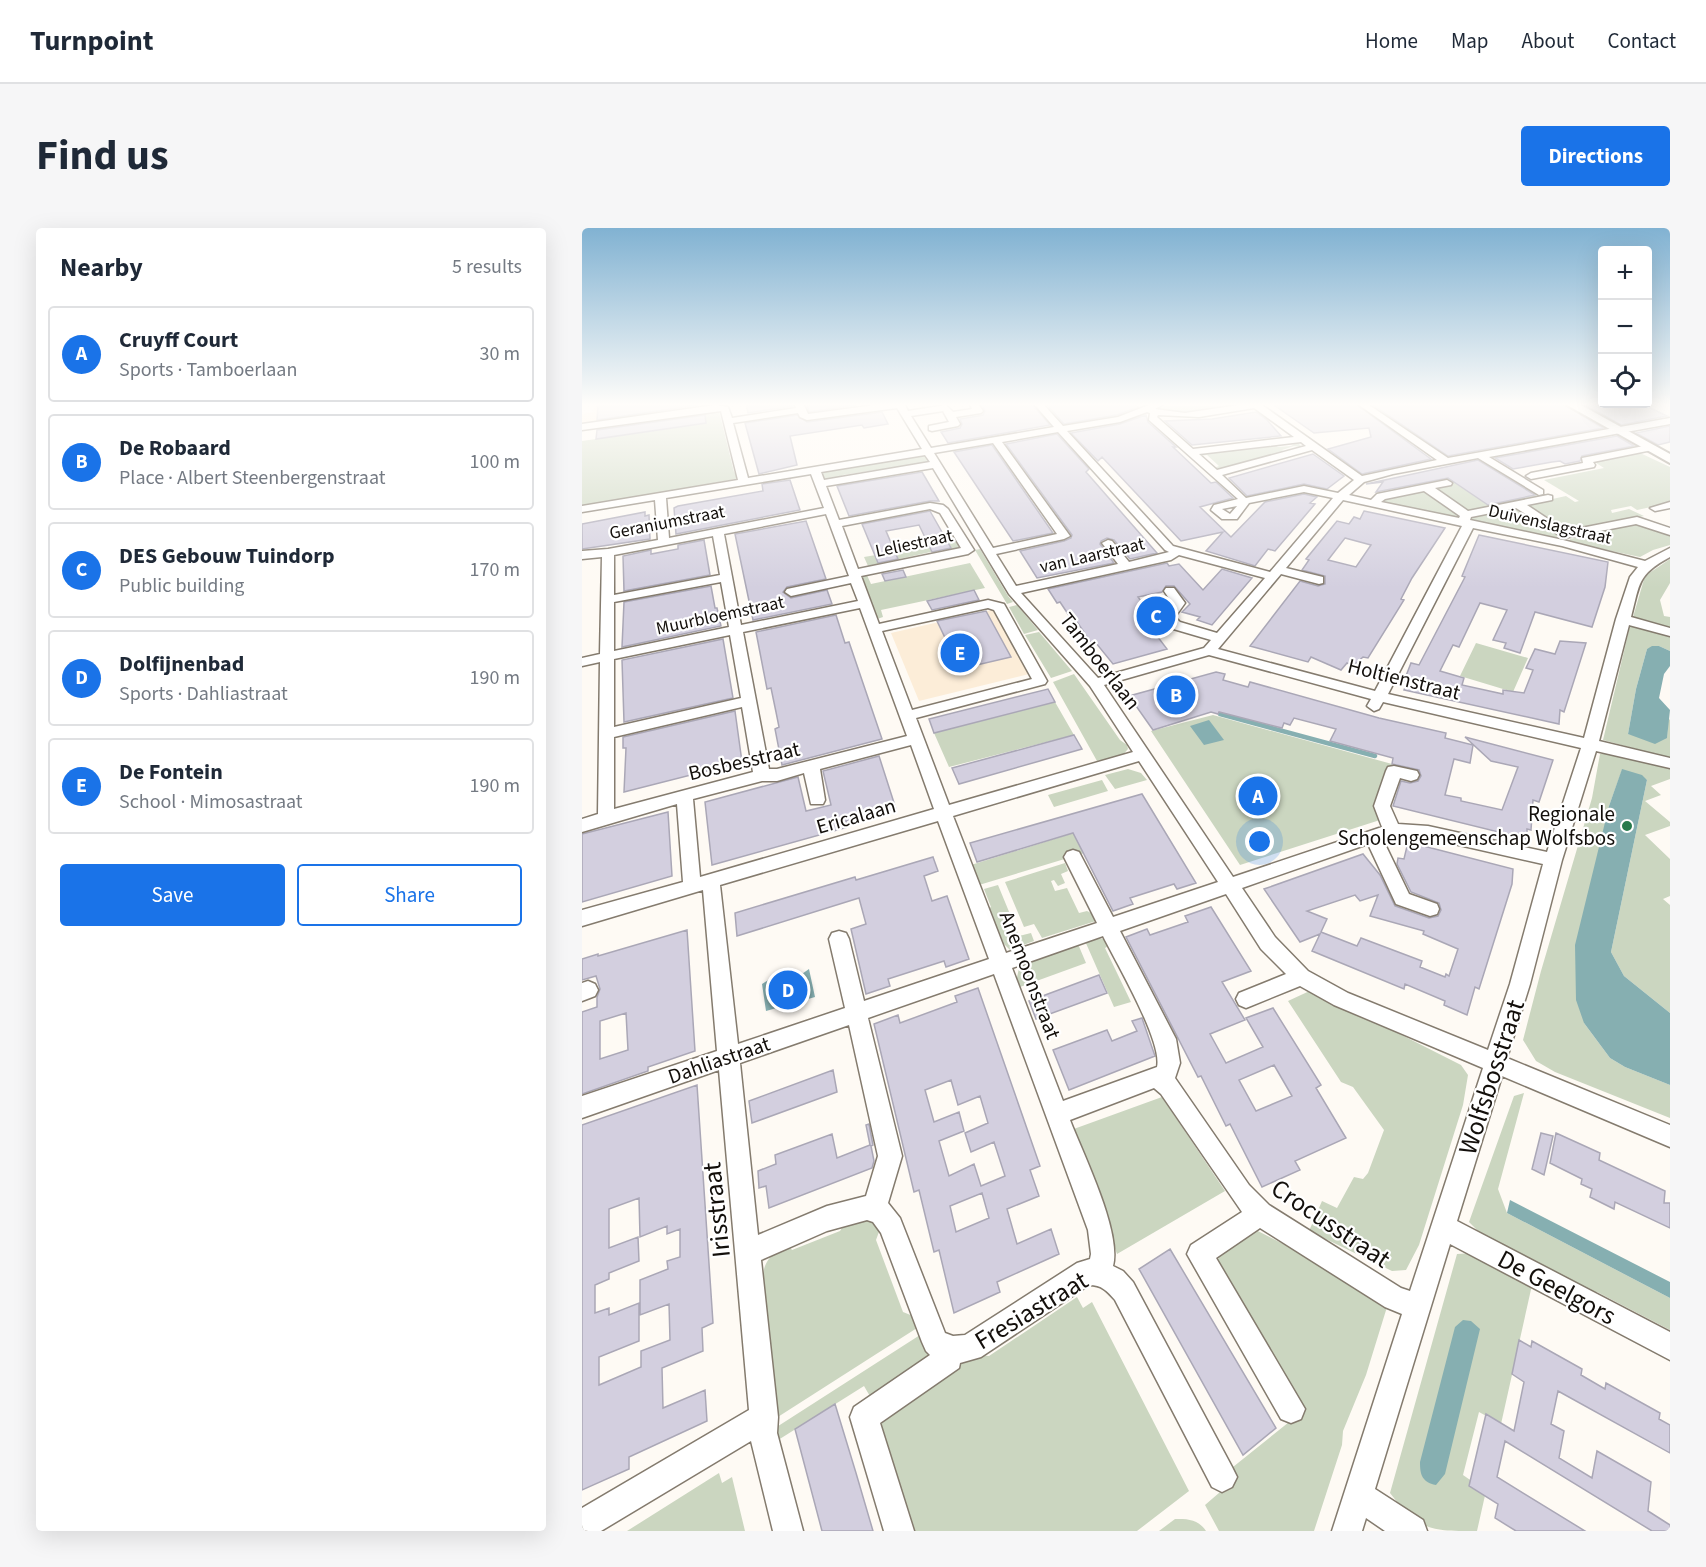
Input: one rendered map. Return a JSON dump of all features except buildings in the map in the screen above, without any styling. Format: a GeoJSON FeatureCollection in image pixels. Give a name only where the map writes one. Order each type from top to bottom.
{"type":"FeatureCollection","features":[{"type":"Feature","properties":{"kind":"street"},"geometry":{"type":"LineString","coordinates":[[740,466],[744,482]]}},
{"type":"Feature","properties":{"kind":"street"},"geometry":{"type":"LineString","coordinates":[[818,477],[865,466]]}},
{"type":"Feature","properties":{"kind":"street"},"geometry":{"type":"LineString","coordinates":[[582,509],[744,482],[818,477],[920,466]]}},
{"type":"Feature","properties":{"kind":"street","name":"Tamboerlaan"},"geometry":{"type":"LineString","coordinates":[[937,466],[1013,591],[1095,683],[1268,943],[1341,999],[1670,1136]]}},
{"type":"Feature","properties":{"kind":"street"},"geometry":{"type":"LineString","coordinates":[[1014,466],[1064,536]]}},
{"type":"Feature","properties":{"kind":"street"},"geometry":{"type":"LineString","coordinates":[[1095,466],[1163,542],[1178,551],[1319,580]]}},
{"type":"Feature","properties":{"kind":"street"},"geometry":{"type":"LineString","coordinates":[[1206,466],[1215,474],[1240,466]]}},
{"type":"Feature","properties":{"kind":"street"},"geometry":{"type":"LineString","coordinates":[[1341,466],[1360,480]]}},
{"type":"Feature","properties":{"kind":"street"},"geometry":{"type":"LineString","coordinates":[[1095,683],[1209,651],[1340,498],[1360,480],[1392,471],[1424,466]]}},
{"type":"Feature","properties":{"kind":"street"},"geometry":{"type":"LineString","coordinates":[[1376,701],[1466,521],[1518,504],[1548,498],[1497,466]]}},
{"type":"Feature","properties":{"kind":"street"},"geometry":{"type":"LineString","coordinates":[[1531,476],[1586,466]]}},
{"type":"Feature","properties":{"kind":"street","name":"Duivenslagstraat"},"geometry":{"type":"LineString","coordinates":[[1215,474],[1243,499],[1304,489],[1340,498],[1563,539],[1646,565]]}},
{"type":"Feature","properties":{"kind":"street","name":"Anemoonstraat"},"geometry":{"type":"LineString","coordinates":[[818,477],[1100,1230],[1104,1254],[1099,1272]]}},
{"type":"Feature","properties":{"kind":"street"},"geometry":{"type":"LineString","coordinates":[[1373,504],[1381,496],[1447,483]]}},
{"type":"Feature","properties":{"kind":"street"},"geometry":{"type":"LineString","coordinates":[[1426,487],[1466,521]]}},
{"type":"Feature","properties":{"kind":"street"},"geometry":{"type":"LineString","coordinates":[[660,496],[664,542]]}},
{"type":"Feature","properties":{"kind":"street"},"geometry":{"type":"LineString","coordinates":[[1518,504],[1563,539],[1637,520],[1670,532]]}},
{"type":"Feature","properties":{"kind":"street"},"geometry":{"type":"LineString","coordinates":[[1655,508],[1670,505]]}},
{"type":"Feature","properties":{"kind":"street","name":"Leliestraat"},"geometry":{"type":"LineString","coordinates":[[833,517],[930,506],[939,507],[944,511],[968,550],[855,576]]}},
{"type":"Feature","properties":{"kind":"street","name":"Geraniumstraat"},"geometry":{"type":"LineString","coordinates":[[582,555],[608,553],[718,532],[833,517]]}},
{"type":"Feature","properties":{"kind":"street"},"geometry":{"type":"LineString","coordinates":[[718,532],[762,775]]}},
{"type":"Feature","properties":{"kind":"street"},"geometry":{"type":"LineString","coordinates":[[989,552],[1077,535]]}},
{"type":"Feature","properties":{"kind":"street"},"geometry":{"type":"LineString","coordinates":[[1108,543],[1126,566]]}},
{"type":"Feature","properties":{"kind":"street","name":"van Laarstraat"},"geometry":{"type":"LineString","coordinates":[[1013,591],[1171,556],[1178,551]]}},
{"type":"Feature","properties":{"kind":"street"},"geometry":{"type":"LineString","coordinates":[[1646,565],[1670,552]]}},
{"type":"Feature","properties":{"kind":"street"},"geometry":{"type":"LineString","coordinates":[[606,817],[608,553]]}},
{"type":"Feature","properties":{"kind":"street","name":"Wolfsbosstraat"},"geometry":{"type":"LineString","coordinates":[[1347,1531],[1520,984],[1553,860],[1590,745],[1636,577],[1646,565]]}},
{"type":"Feature","properties":{"kind":"street"},"geometry":{"type":"LineString","coordinates":[[790,592],[855,576]]}},
{"type":"Feature","properties":{"kind":"street"},"geometry":{"type":"LineString","coordinates":[[607,600],[726,577]]}},
{"type":"Feature","properties":{"kind":"street"},"geometry":{"type":"LineString","coordinates":[[1170,591],[1179,603],[1168,617],[1175,625],[1221,639]]}},
{"type":"Feature","properties":{"kind":"street","name":"Muurbloemstraat"},"geometry":{"type":"LineString","coordinates":[[582,662],[865,603]]}},
{"type":"Feature","properties":{"kind":"street"},"geometry":{"type":"LineString","coordinates":[[875,629],[987,604],[995,605],[999,607],[1041,681],[907,716]]}},
{"type":"Feature","properties":{"kind":"street"},"geometry":{"type":"LineString","coordinates":[[1623,620],[1670,632]]}},
{"type":"Feature","properties":{"kind":"street","name":"Holtienstraat"},"geometry":{"type":"LineString","coordinates":[[1209,651],[1376,701],[1670,763]]}},
{"type":"Feature","properties":{"kind":"street"},"geometry":{"type":"LineString","coordinates":[[607,734],[749,701]]}},
{"type":"Feature","properties":{"kind":"street","name":"Bosbesstraat"},"geometry":{"type":"LineString","coordinates":[[582,826],[606,817],[762,775],[777,775],[916,739]]}},
{"type":"Feature","properties":{"kind":"street","name":"Ericalaan"},"geometry":{"type":"LineString","coordinates":[[582,918],[1142,755]]}},
{"type":"Feature","properties":{"kind":"street"},"geometry":{"type":"LineString","coordinates":[[811,766],[817,800]]}},
{"type":"Feature","properties":{"kind":"street"},"geometry":{"type":"LineString","coordinates":[[1392,831],[1382,806],[1394,771],[1411,775]]}},
{"type":"Feature","properties":{"kind":"street","name":"Irisstraat"},"geometry":{"type":"LineString","coordinates":[[686,796],[729,1056],[764,1417],[763,1434],[788,1531]]}},
{"type":"Feature","properties":{"kind":"street","name":"Dahliastraat"},"geometry":{"type":"LineString","coordinates":[[582,1107],[1392,831],[1403,829],[1428,832],[1553,860]]}},
{"type":"Feature","properties":{"kind":"street"},"geometry":{"type":"LineString","coordinates":[[1373,836],[1402,899],[1430,909]]}},
{"type":"Feature","properties":{"kind":"street"},"geometry":{"type":"LineString","coordinates":[[1057,1114],[1157,1077],[1163,1081],[1169,1063],[1165,1040],[1073,857]]}},
{"type":"Feature","properties":{"kind":"street"},"geometry":{"type":"LineString","coordinates":[[749,1252],[853,1210],[874,1209],[890,1155],[839,939]]}},
{"type":"Feature","properties":{"kind":"street"},"geometry":{"type":"LineString","coordinates":[[1246,999],[1297,965]]}},
{"type":"Feature","properties":{"kind":"street","name":"Crocusstraat"},"geometry":{"type":"LineString","coordinates":[[1163,1081],[1169,1086],[1240,1193],[1260,1214],[1394,1298],[1419,1307]]}},
{"type":"Feature","properties":{"kind":"street","name":"Fresiastraat"},"geometry":{"type":"LineString","coordinates":[[874,1209],[881,1213],[891,1227],[935,1342],[949,1350],[963,1350],[971,1347],[1086,1272],[1099,1272]]}},
{"type":"Feature","properties":{"kind":"street"},"geometry":{"type":"LineString","coordinates":[[1260,1214],[1200,1254],[1291,1409]]}},
{"type":"Feature","properties":{"kind":"street","name":"De Geelgors"},"geometry":{"type":"LineString","coordinates":[[1443,1227],[1670,1347]]}},
{"type":"Feature","properties":{"kind":"street"},"geometry":{"type":"LineString","coordinates":[[1099,1272],[1114,1280],[1124,1291],[1222,1477]]}},
{"type":"Feature","properties":{"kind":"street"},"geometry":{"type":"LineString","coordinates":[[899,1531],[864,1416],[949,1358],[949,1350]]}},
{"type":"Feature","properties":{"kind":"street"},"geometry":{"type":"LineString","coordinates":[[582,1525],[764,1417]]}},
{"type":"Feature","properties":{"kind":"street"},"geometry":{"type":"LineString","coordinates":[[1358,1495],[1412,1531]]}},
{"type":"Feature","properties":{"kind":"shaded area"},"geometry":{"type":"Polygon","coordinates":[[[996,609],[1033,673],[919,701],[891,633],[996,609]]]}},
{"type":"Feature","properties":{"kind":"green space"},"geometry":{"type":"Polygon","coordinates":[[[582,466],[732,466],[737,474],[736,479],[582,506],[582,466]]]}},
{"type":"Feature","properties":{"kind":"green space"},"geometry":{"type":"Polygon","coordinates":[[[858,466],[904,466],[843,475],[836,480],[825,482],[821,472],[858,466]]]}},
{"type":"Feature","properties":{"kind":"green space"},"geometry":{"type":"Polygon","coordinates":[[[1240,466],[1225,470],[1214,468],[1240,466]]]}},
{"type":"Feature","properties":{"kind":"green space"},"geometry":{"type":"Polygon","coordinates":[[[1601,466],[1670,467],[1670,503],[1637,510],[1631,506],[1611,510],[1612,513],[1629,509],[1644,516],[1567,533],[1525,505],[1566,496],[1575,502],[1579,501],[1544,480],[1604,468],[1601,466]]]}},
{"type":"Feature","properties":{"kind":"green space"},"geometry":{"type":"Polygon","coordinates":[[[1498,469],[1540,496],[1468,512],[1434,488],[1451,483],[1446,480],[1498,469]]]}},
{"type":"Feature","properties":{"kind":"green space"},"geometry":{"type":"Polygon","coordinates":[[[1425,490],[1460,515],[1457,518],[1381,502],[1383,498],[1425,490]]]}},
{"type":"Feature","properties":{"kind":"green space"},"geometry":{"type":"Polygon","coordinates":[[[1517,506],[1558,534],[1556,539],[1470,521],[1472,516],[1517,506]]]}},
{"type":"Feature","properties":{"kind":"green space"},"geometry":{"type":"Polygon","coordinates":[[[1640,523],[1654,531],[1670,534],[1670,545],[1640,557],[1569,542],[1570,539],[1640,523]]]}},
{"type":"Feature","properties":{"kind":"green space"},"geometry":{"type":"Polygon","coordinates":[[[956,538],[960,549],[947,552],[944,549],[868,566],[864,557],[935,545],[934,542],[956,538]]]}},
{"type":"Feature","properties":{"kind":"green space"},"geometry":{"type":"Polygon","coordinates":[[[980,549],[1013,602],[1007,604],[975,550],[980,549]]]}},
{"type":"Feature","properties":{"kind":"green space"},"geometry":{"type":"Polygon","coordinates":[[[1670,559],[1670,583],[1660,600],[1664,616],[1670,617],[1670,628],[1633,617],[1645,576],[1670,559]]]}},
{"type":"Feature","properties":{"kind":"green space"},"geometry":{"type":"Polygon","coordinates":[[[970,563],[985,588],[881,610],[883,617],[877,619],[861,577],[866,573],[871,584],[970,563]]]}},
{"type":"Feature","properties":{"kind":"green space"},"geometry":{"type":"Polygon","coordinates":[[[1017,605],[1038,630],[1024,634],[1009,607],[1017,605]]]}},
{"type":"Feature","properties":{"kind":"green space"},"geometry":{"type":"Polygon","coordinates":[[[1630,626],[1670,637],[1670,651],[1659,646],[1647,649],[1636,689],[1628,734],[1667,738],[1670,719],[1670,758],[1603,740],[1630,626]]]}},
{"type":"Feature","properties":{"kind":"green space"},"geometry":{"type":"Polygon","coordinates":[[[1039,632],[1072,671],[1051,678],[1025,635],[1039,632]]]}},
{"type":"Feature","properties":{"kind":"green space"},"geometry":{"type":"Polygon","coordinates":[[[1476,643],[1528,658],[1513,692],[1460,676],[1476,643]]]}},
{"type":"Feature","properties":{"kind":"green space"},"geometry":{"type":"Polygon","coordinates":[[[1074,674],[1120,740],[1127,745],[1128,749],[1121,757],[1097,761],[1053,682],[1074,674]]]}},
{"type":"Feature","properties":{"kind":"green space"},"geometry":{"type":"Polygon","coordinates":[[[1055,702],[1074,735],[949,767],[934,733],[1055,702]]]}},
{"type":"Feature","properties":{"kind":"green space"},"geometry":{"type":"Polygon","coordinates":[[[1213,715],[1392,764],[1376,809],[1380,820],[1240,865],[1151,731],[1213,715]]]}},
{"type":"Feature","properties":{"kind":"green space"},"geometry":{"type":"Polygon","coordinates":[[[1608,753],[1670,768],[1670,779],[1651,786],[1661,795],[1645,801],[1670,822],[1670,826],[1645,835],[1670,859],[1670,896],[1663,899],[1670,905],[1670,1013],[1624,976],[1611,952],[1647,780],[1622,770],[1609,806],[1603,840],[1584,1023],[1610,1058],[1625,1067],[1670,1085],[1670,1118],[1555,1072],[1536,1061],[1523,1040],[1592,798],[1600,754],[1608,753]]]}},
{"type":"Feature","properties":{"kind":"green space"},"geometry":{"type":"Polygon","coordinates":[[[1128,769],[1141,773],[1147,780],[1115,789],[1105,775],[1128,769]]]}},
{"type":"Feature","properties":{"kind":"green space"},"geometry":{"type":"Polygon","coordinates":[[[1102,780],[1108,791],[1054,807],[1048,795],[1102,780]]]}},
{"type":"Feature","properties":{"kind":"green space"},"geometry":{"type":"Polygon","coordinates":[[[1083,830],[1091,851],[979,885],[971,865],[1083,830]]]}},
{"type":"Feature","properties":{"kind":"green space"},"geometry":{"type":"Polygon","coordinates":[[[1065,863],[1068,871],[1061,874],[1065,883],[1058,886],[1054,880],[1051,881],[1055,891],[1067,888],[1079,913],[1087,911],[1095,915],[1096,921],[1042,938],[1034,924],[1024,927],[1005,882],[1065,863]]]}},
{"type":"Feature","properties":{"kind":"green space"},"geometry":{"type":"Polygon","coordinates":[[[998,885],[1019,936],[1031,933],[1034,941],[1010,950],[1000,940],[987,909],[991,907],[984,889],[998,885]]]}},
{"type":"Feature","properties":{"kind":"green space"},"geometry":{"type":"Polygon","coordinates":[[[1104,939],[1110,945],[1105,948],[1131,1002],[1114,1007],[1085,941],[1104,939]]]}},
{"type":"Feature","properties":{"kind":"green space"},"geometry":{"type":"Polygon","coordinates":[[[1078,944],[1086,963],[1020,987],[1016,982],[1019,968],[1023,964],[1078,944]]]}},
{"type":"Feature","properties":{"kind":"green space"},"geometry":{"type":"Polygon","coordinates":[[[1316,988],[1370,1019],[1461,1065],[1468,1075],[1463,1105],[1419,1245],[1406,1270],[1392,1271],[1309,1231],[1322,1201],[1337,1208],[1354,1177],[1363,1179],[1368,1173],[1384,1130],[1353,1087],[1341,1082],[1288,1001],[1316,988]]]}},
{"type":"Feature","properties":{"kind":"green space"},"geometry":{"type":"Polygon","coordinates":[[[1524,1093],[1498,1189],[1507,1213],[1670,1298],[1670,1330],[1597,1292],[1588,1293],[1486,1239],[1469,1222],[1514,1096],[1524,1093]]]}},
{"type":"Feature","properties":{"kind":"green space"},"geometry":{"type":"Polygon","coordinates":[[[1162,1097],[1225,1191],[1117,1254],[1071,1130],[1162,1097]]]}},
{"type":"Feature","properties":{"kind":"green space"},"geometry":{"type":"Polygon","coordinates":[[[870,1219],[880,1229],[876,1240],[903,1312],[913,1316],[917,1328],[770,1422],[774,1383],[763,1274],[766,1263],[775,1253],[789,1246],[792,1250],[840,1231],[846,1221],[870,1219]]]}},
{"type":"Feature","properties":{"kind":"green space"},"geometry":{"type":"Polygon","coordinates":[[[1254,1229],[1295,1250],[1387,1307],[1366,1375],[1343,1431],[1342,1445],[1314,1531],[1219,1531],[1205,1505],[1234,1480],[1228,1471],[1304,1410],[1215,1265],[1224,1248],[1254,1229]]]}},
{"type":"Feature","properties":{"kind":"green space"},"geometry":{"type":"Polygon","coordinates":[[[1474,1253],[1532,1285],[1501,1424],[1479,1412],[1463,1475],[1486,1491],[1477,1531],[1436,1529],[1418,1522],[1409,1515],[1390,1493],[1457,1254],[1474,1253]]]}},
{"type":"Feature","properties":{"kind":"green space"},"geometry":{"type":"Polygon","coordinates":[[[1077,1297],[1083,1308],[1092,1302],[1189,1491],[1137,1531],[912,1531],[880,1431],[882,1416],[960,1361],[975,1355],[989,1356],[1077,1297]]]}},
{"type":"Feature","properties":{"kind":"green space"},"geometry":{"type":"Polygon","coordinates":[[[920,1335],[931,1355],[871,1398],[864,1386],[775,1442],[772,1430],[920,1335]]]}},
{"type":"Feature","properties":{"kind":"green space"},"geometry":{"type":"Polygon","coordinates":[[[719,1473],[722,1483],[732,1477],[745,1531],[627,1531],[719,1473]]]}},
{"type":"Feature","properties":{"kind":"green space"},"geometry":{"type":"Polygon","coordinates":[[[1175,1519],[1196,1522],[1206,1531],[1159,1531],[1175,1519]]]}},
{"type":"Feature","properties":{"kind":"water"},"geometry":{"type":"Polygon","coordinates":[[[1659,646],[1670,651],[1670,666],[1664,674],[1659,698],[1670,710],[1667,738],[1655,744],[1628,734],[1636,689],[1647,649],[1659,646]]]}},
{"type":"Feature","properties":{"kind":"water"},"geometry":{"type":"Polygon","coordinates":[[[1209,720],[1224,740],[1204,745],[1190,726],[1209,720]]]}},
{"type":"Feature","properties":{"kind":"water"},"geometry":{"type":"Polygon","coordinates":[[[1622,769],[1642,775],[1647,780],[1611,952],[1624,976],[1670,1013],[1670,1085],[1625,1067],[1610,1058],[1584,1023],[1576,1000],[1575,945],[1609,806],[1622,769]]]}},
{"type":"Feature","properties":{"kind":"water"},"geometry":{"type":"Polygon","coordinates":[[[809,969],[815,997],[766,1011],[762,984],[778,974],[786,984],[809,969]]]}},
{"type":"Feature","properties":{"kind":"water"},"geometry":{"type":"Polygon","coordinates":[[[1510,1200],[1670,1282],[1670,1298],[1507,1213],[1510,1200]]]}},
{"type":"Feature","properties":{"kind":"water"},"geometry":{"type":"Polygon","coordinates":[[[1463,1320],[1471,1321],[1480,1329],[1445,1474],[1436,1485],[1423,1477],[1420,1462],[1455,1327],[1463,1320]]]}},
{"type":"Feature","properties":{"kind":"waterway"},"geometry":{"type":"LineString","coordinates":[[1220,714],[1375,756]]}},
{"type":"Feature","properties":{"kind":"place","name":"DES Gebouw Tuindorp"},"geometry":{"type":"Point","coordinates":[1156,616]}},
{"type":"Feature","properties":{"kind":"place","name":"De Fontein"},"geometry":{"type":"Point","coordinates":[960,653]}},
{"type":"Feature","properties":{"kind":"place","name":"De Robaard"},"geometry":{"type":"Point","coordinates":[1176,695]}},
{"type":"Feature","properties":{"kind":"place","name":"Cruyff Court"},"geometry":{"type":"Point","coordinates":[1258,796]}},
{"type":"Feature","properties":{"kind":"place","name":"Regionale Scholengemeenschap Wolfsbos"},"geometry":{"type":"Point","coordinates":[1627,826]}},
{"type":"Feature","properties":{"kind":"place","name":"Dolfijnenbad"},"geometry":{"type":"Point","coordinates":[788,990]}}]}
